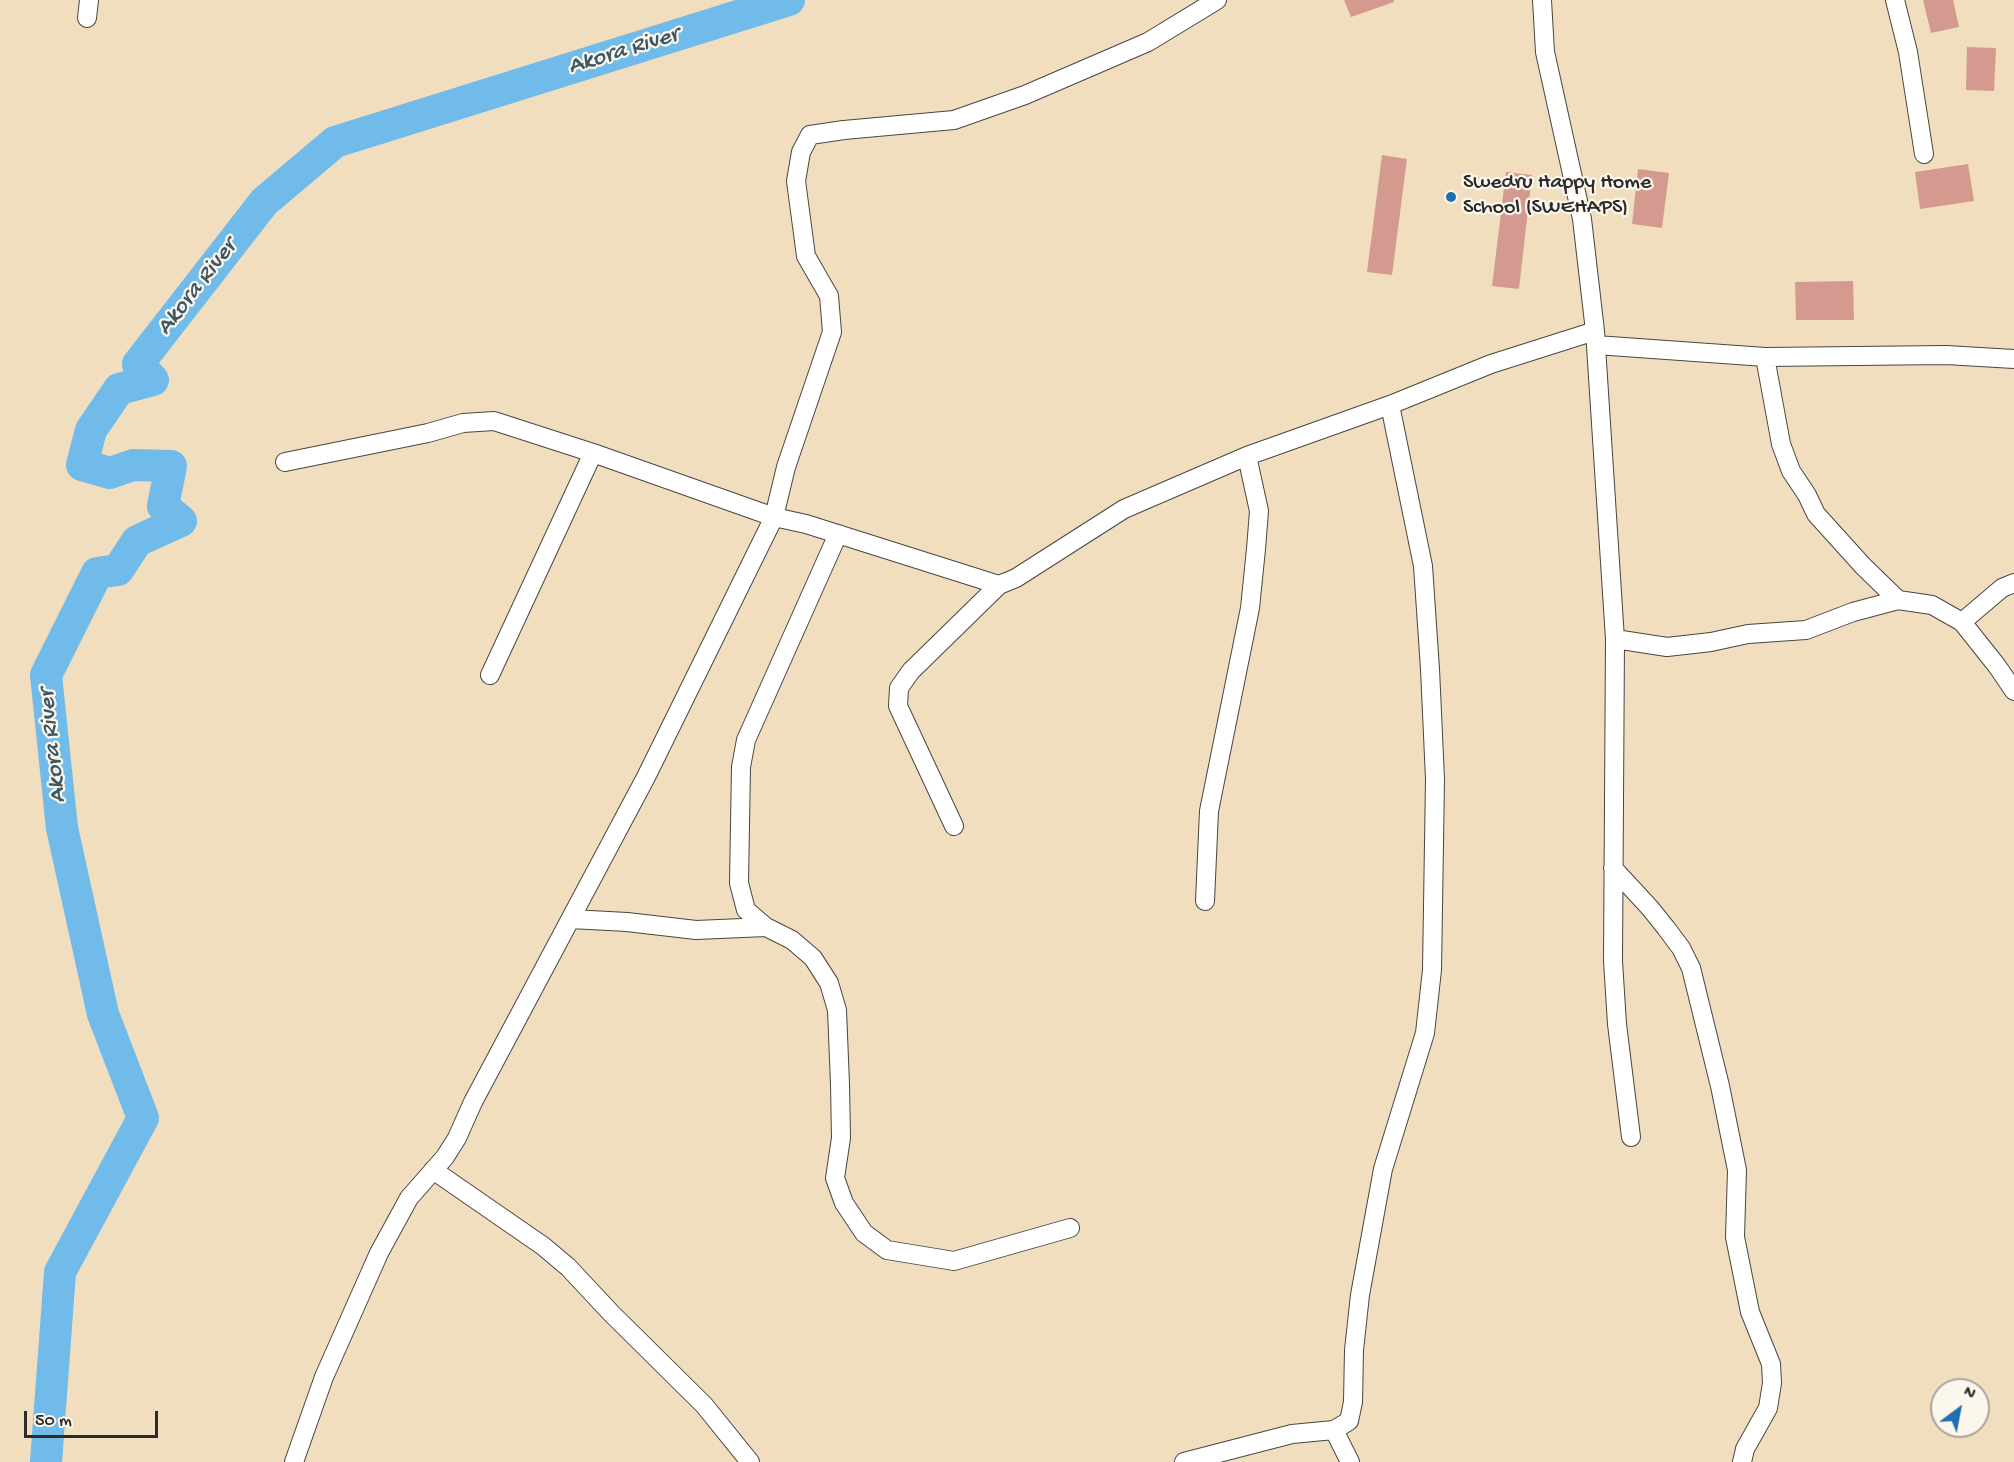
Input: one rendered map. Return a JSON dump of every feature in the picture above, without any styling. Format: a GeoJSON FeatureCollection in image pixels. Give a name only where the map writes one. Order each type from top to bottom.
{"type":"FeatureCollection","features":[{"type":"Feature","properties":{"kind":"street"},"geometry":{"type":"LineString","coordinates":[[294,1462],[324,1377],[379,1253],[409,1198],[457,1138],[473,1102],[646,777],[774,517],[786,467],[832,332],[829,296],[806,256],[796,181],[801,152],[810,135],[954,120],[1025,95],[1148,42],[1216,0]]}},
{"type":"Feature","properties":{"kind":"street"},"geometry":{"type":"LineString","coordinates":[[1542,0],[1545,52],[1582,219],[1596,338],[1615,639],[1613,868],[1615,982],[1617,1024],[1631,1137]]}},
{"type":"Feature","properties":{"kind":"street"},"geometry":{"type":"LineString","coordinates":[[1895,0],[1908,52],[1924,154]]}},
{"type":"Feature","properties":{"kind":"street"},"geometry":{"type":"LineString","coordinates":[[954,826],[898,706],[899,688],[911,671],[999,585],[1016,578],[1124,509],[1247,456],[1390,405],[1491,364],[1596,338],[1765,357],[1947,355],[2014,359]]}},
{"type":"Feature","properties":{"kind":"street"},"geometry":{"type":"LineString","coordinates":[[1765,357],[1781,444],[1791,471],[1816,514],[1863,566],[1899,600]]}},
{"type":"Feature","properties":{"kind":"street"},"geometry":{"type":"LineString","coordinates":[[1184,1462],[1292,1434],[1334,1430],[1349,1421],[1353,1402],[1354,1350],[1359,1306],[1383,1169],[1425,1033],[1432,970],[1435,779],[1423,566],[1390,405]]}},
{"type":"Feature","properties":{"kind":"street"},"geometry":{"type":"LineString","coordinates":[[285,462],[428,433],[463,423],[494,421],[593,453],[774,517],[806,524],[999,585]]}},
{"type":"Feature","properties":{"kind":"street"},"geometry":{"type":"LineString","coordinates":[[490,675],[593,453]]}},
{"type":"Feature","properties":{"kind":"street"},"geometry":{"type":"LineString","coordinates":[[1205,901],[1209,811],[1250,608],[1256,549],[1259,511],[1247,456]]}},
{"type":"Feature","properties":{"kind":"street"},"geometry":{"type":"LineString","coordinates":[[838,534],[746,740],[741,767],[740,883],[746,910],[766,927],[792,940],[813,958],[829,983],[837,1010],[840,1084],[841,1138],[836,1178],[844,1203],[864,1233],[887,1250],[954,1261],[1070,1228]]}},
{"type":"Feature","properties":{"kind":"street"},"geometry":{"type":"LineString","coordinates":[[1962,622],[2002,588],[2014,583]]}},
{"type":"Feature","properties":{"kind":"street"},"geometry":{"type":"LineString","coordinates":[[1615,639],[1667,647],[1711,642],[1748,634],[1806,630],[1853,612],[1899,600],[1932,605],[1962,622],[2014,691]]}},
{"type":"Feature","properties":{"kind":"street"},"geometry":{"type":"LineString","coordinates":[[1613,868],[1666,928],[1681,948],[1691,968],[1720,1086],[1737,1170],[1735,1237],[1750,1312],[1771,1364],[1773,1383],[1768,1408],[1745,1449],[1742,1462]]}},
{"type":"Feature","properties":{"kind":"street"},"geometry":{"type":"LineString","coordinates":[[571,919],[627,922],[696,930],[766,927]]}},
{"type":"Feature","properties":{"kind":"street"},"geometry":{"type":"LineString","coordinates":[[433,1170],[543,1246],[568,1267],[704,1405],[750,1462]]}},
{"type":"Feature","properties":{"kind":"street"},"geometry":{"type":"LineString","coordinates":[[1334,1430],[1350,1462]]}},
{"type":"Feature","properties":{"kind":"building"},"geometry":{"type":"Polygon","coordinates":[[[1344,0],[1394,0],[1394,2],[1351,17],[1344,0]]]}},
{"type":"Feature","properties":{"kind":"building"},"geometry":{"type":"Polygon","coordinates":[[[1923,0],[1953,0],[1959,27],[1931,33],[1923,0]]]}},
{"type":"Feature","properties":{"kind":"building"},"geometry":{"type":"Polygon","coordinates":[[[1967,47],[1996,48],[1994,91],[1966,90],[1967,47]]]}},
{"type":"Feature","properties":{"kind":"building"},"geometry":{"type":"Polygon","coordinates":[[[1382,155],[1407,159],[1392,275],[1367,272],[1382,155]]]}},
{"type":"Feature","properties":{"kind":"building"},"geometry":{"type":"Polygon","coordinates":[[[1968,164],[1974,201],[1920,209],[1915,172],[1968,164]]]}},
{"type":"Feature","properties":{"kind":"building"},"geometry":{"type":"Polygon","coordinates":[[[1638,169],[1669,173],[1662,228],[1632,224],[1638,169]]]}},
{"type":"Feature","properties":{"kind":"building"},"geometry":{"type":"Polygon","coordinates":[[[1506,172],[1532,175],[1519,289],[1492,286],[1506,172]]]}},
{"type":"Feature","properties":{"kind":"building"},"geometry":{"type":"Polygon","coordinates":[[[1853,281],[1854,320],[1796,320],[1795,282],[1853,281]]]}},
{"type":"Feature","properties":{"kind":"waterway","name":"Akora River"},"geometry":{"type":"LineString","coordinates":[[46,1462],[60,1272],[143,1118],[103,1014],[62,828],[46,675],[97,573],[118,570],[137,541],[181,521],[163,506],[171,466],[133,465],[110,473],[82,465],[91,430],[119,389],[153,380],[138,364],[264,202],[335,142],[789,0]]}},
{"type":"Feature","properties":{"kind":"place","name":"Swedru Happy Home School (SWEHAPS)"},"geometry":{"type":"Point","coordinates":[1451,197]}}]}
